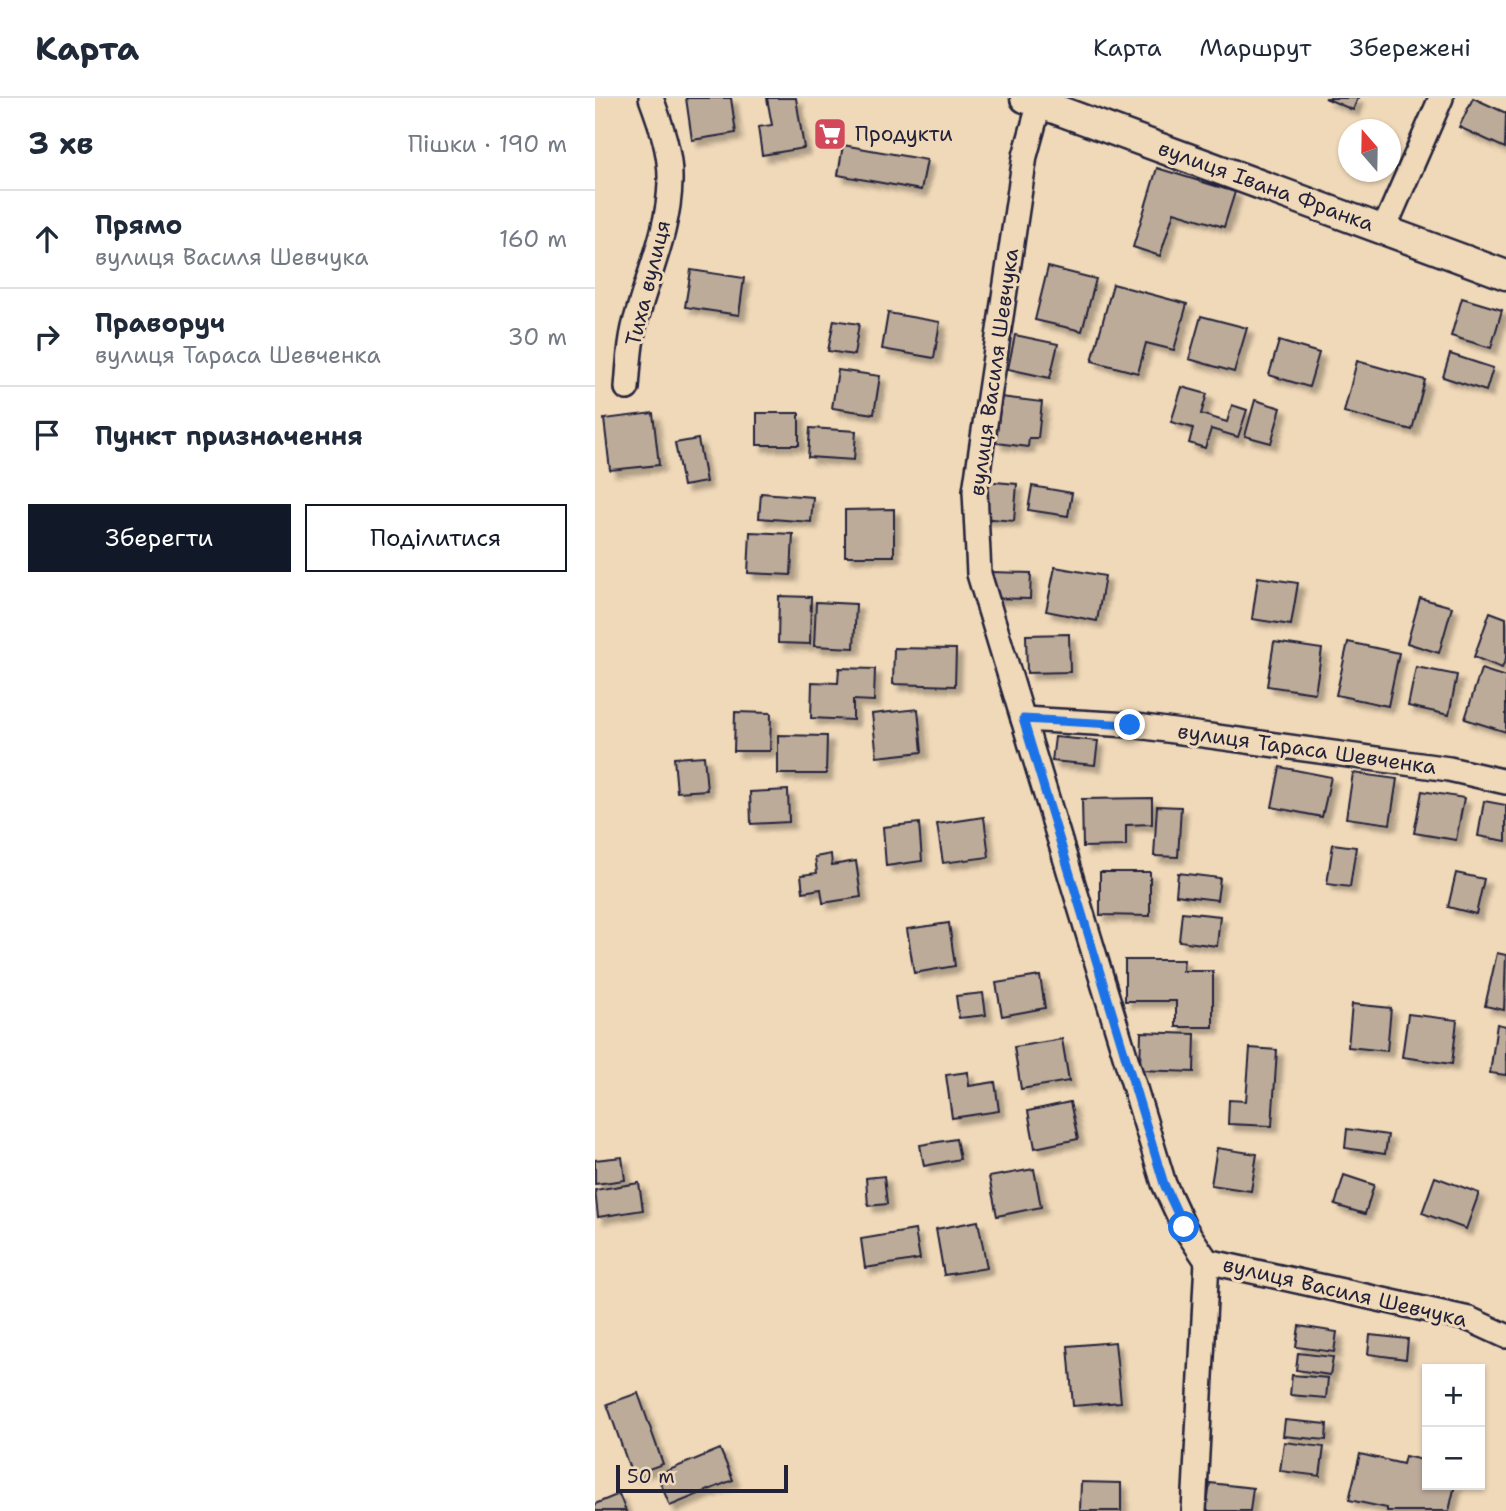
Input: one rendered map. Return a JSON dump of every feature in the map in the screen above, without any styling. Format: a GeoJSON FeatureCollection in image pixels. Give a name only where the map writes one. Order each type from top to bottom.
{"type":"FeatureCollection","features":[{"type":"Feature","properties":{"kind":"main road","name":"вулиця Івана Франка"},"geometry":{"type":"LineString","coordinates":[[1035,100],[1506,275]]}},
{"type":"Feature","properties":{"kind":"street","name":"Тиха вулиця"},"geometry":{"type":"LineString","coordinates":[[627,388],[636,316],[663,233],[670,181],[664,135],[651,98]]}},
{"type":"Feature","properties":{"kind":"street"},"geometry":{"type":"LineString","coordinates":[[1384,229],[1441,98]]}},
{"type":"Feature","properties":{"kind":"street","name":"вулиця Василя Шевчука"},"geometry":{"type":"LineString","coordinates":[[1035,100],[975,491],[979,574],[1164,1184],[1184,1227],[1207,1261],[1469,1319],[1506,1336]]}},
{"type":"Feature","properties":{"kind":"street","name":"вулиця Тараса Шевченка"},"geometry":{"type":"LineString","coordinates":[[1023,719],[1130,725],[1449,769],[1506,782]]}},
{"type":"Feature","properties":{"kind":"street"},"geometry":{"type":"LineString","coordinates":[[1194,1511],[1207,1261]]}},
{"type":"Feature","properties":{"kind":"building"},"geometry":{"type":"Polygon","coordinates":[[[686,98],[731,98],[736,133],[692,140],[686,98]]]}},
{"type":"Feature","properties":{"kind":"building"},"geometry":{"type":"Polygon","coordinates":[[[767,98],[796,98],[804,148],[762,155],[758,127],[772,125],[767,98]]]}},
{"type":"Feature","properties":{"kind":"building"},"geometry":{"type":"Polygon","coordinates":[[[1325,98],[1358,98],[1353,110],[1325,98]]]}},
{"type":"Feature","properties":{"kind":"building"},"geometry":{"type":"Polygon","coordinates":[[[1473,98],[1506,113],[1505,148],[1459,127],[1473,98]]]}},
{"type":"Feature","properties":{"kind":"building"},"geometry":{"type":"Polygon","coordinates":[[[843,145],[927,160],[921,190],[838,175],[843,145]]]}},
{"type":"Feature","properties":{"kind":"building"},"geometry":{"type":"Polygon","coordinates":[[[1157,168],[1235,192],[1224,227],[1174,212],[1160,256],[1133,247],[1157,168]]]}},
{"type":"Feature","properties":{"kind":"building"},"geometry":{"type":"Polygon","coordinates":[[[1048,267],[1096,279],[1082,331],[1035,320],[1048,267]]]}},
{"type":"Feature","properties":{"kind":"building"},"geometry":{"type":"Polygon","coordinates":[[[691,270],[744,278],[739,315],[685,307],[691,270]]]}},
{"type":"Feature","properties":{"kind":"building"},"geometry":{"type":"Polygon","coordinates":[[[1113,284],[1187,304],[1174,350],[1146,343],[1138,373],[1092,361],[1113,284]]]}},
{"type":"Feature","properties":{"kind":"building"},"geometry":{"type":"Polygon","coordinates":[[[1462,298],[1502,310],[1491,348],[1451,336],[1462,298]]]}},
{"type":"Feature","properties":{"kind":"building"},"geometry":{"type":"Polygon","coordinates":[[[888,313],[940,322],[934,358],[882,349],[888,313]]]}},
{"type":"Feature","properties":{"kind":"building"},"geometry":{"type":"Polygon","coordinates":[[[1201,316],[1247,328],[1234,372],[1189,359],[1201,316]]]}},
{"type":"Feature","properties":{"kind":"building"},"geometry":{"type":"Polygon","coordinates":[[[834,320],[859,324],[854,355],[828,351],[834,320]]]}},
{"type":"Feature","properties":{"kind":"building"},"geometry":{"type":"Polygon","coordinates":[[[1015,335],[1058,344],[1050,378],[1008,369],[1015,335]]]}},
{"type":"Feature","properties":{"kind":"building"},"geometry":{"type":"Polygon","coordinates":[[[1279,341],[1319,353],[1309,387],[1269,375],[1279,341]]]}},
{"type":"Feature","properties":{"kind":"building"},"geometry":{"type":"Polygon","coordinates":[[[1450,354],[1493,368],[1486,391],[1443,377],[1450,354]]]}},
{"type":"Feature","properties":{"kind":"building"},"geometry":{"type":"Polygon","coordinates":[[[1357,361],[1425,380],[1412,430],[1344,412],[1357,361]]]}},
{"type":"Feature","properties":{"kind":"building"},"geometry":{"type":"Polygon","coordinates":[[[838,370],[880,376],[874,414],[832,408],[838,370]]]}},
{"type":"Feature","properties":{"kind":"building"},"geometry":{"type":"Polygon","coordinates":[[[1182,387],[1207,394],[1201,414],[1227,422],[1232,405],[1247,410],[1238,437],[1211,429],[1205,448],[1189,443],[1193,428],[1171,422],[1182,387]]]}},
{"type":"Feature","properties":{"kind":"building"},"geometry":{"type":"Polygon","coordinates":[[[1001,397],[1042,402],[1038,438],[1029,438],[1028,447],[996,443],[1001,397]]]}},
{"type":"Feature","properties":{"kind":"building"},"geometry":{"type":"Polygon","coordinates":[[[1255,400],[1281,408],[1271,443],[1245,436],[1255,400]]]}},
{"type":"Feature","properties":{"kind":"building"},"geometry":{"type":"Polygon","coordinates":[[[653,413],[659,465],[610,470],[604,419],[653,413]]]}},
{"type":"Feature","properties":{"kind":"building"},"geometry":{"type":"Polygon","coordinates":[[[757,413],[799,413],[799,445],[757,445],[757,413]]]}},
{"type":"Feature","properties":{"kind":"building"},"geometry":{"type":"Polygon","coordinates":[[[810,428],[856,431],[854,460],[808,457],[810,428]]]}},
{"type":"Feature","properties":{"kind":"building"},"geometry":{"type":"Polygon","coordinates":[[[698,439],[706,482],[683,486],[675,443],[698,439]]]}},
{"type":"Feature","properties":{"kind":"building"},"geometry":{"type":"Polygon","coordinates":[[[984,481],[1017,484],[1014,521],[981,518],[984,481]]]}},
{"type":"Feature","properties":{"kind":"building"},"geometry":{"type":"Polygon","coordinates":[[[1032,486],[1072,493],[1068,516],[1028,510],[1032,486]]]}},
{"type":"Feature","properties":{"kind":"building"},"geometry":{"type":"Polygon","coordinates":[[[761,493],[813,497],[811,522],[759,518],[761,493]]]}},
{"type":"Feature","properties":{"kind":"building"},"geometry":{"type":"Polygon","coordinates":[[[894,509],[894,556],[845,556],[845,510],[894,509]]]}},
{"type":"Feature","properties":{"kind":"building"},"geometry":{"type":"Polygon","coordinates":[[[750,532],[793,534],[791,575],[748,573],[750,532]]]}},
{"type":"Feature","properties":{"kind":"building"},"geometry":{"type":"Polygon","coordinates":[[[1055,567],[1105,576],[1097,621],[1046,611],[1055,567]]]}},
{"type":"Feature","properties":{"kind":"building"},"geometry":{"type":"Polygon","coordinates":[[[991,572],[1031,573],[1030,599],[990,598],[991,572]]]}},
{"type":"Feature","properties":{"kind":"building"},"geometry":{"type":"Polygon","coordinates":[[[1258,577],[1298,583],[1291,625],[1252,619],[1258,577]]]}},
{"type":"Feature","properties":{"kind":"building"},"geometry":{"type":"Polygon","coordinates":[[[779,596],[811,597],[810,644],[778,643],[779,596]]]}},
{"type":"Feature","properties":{"kind":"building"},"geometry":{"type":"Polygon","coordinates":[[[1420,598],[1452,607],[1439,653],[1407,643],[1420,598]]]}},
{"type":"Feature","properties":{"kind":"building"},"geometry":{"type":"Polygon","coordinates":[[[816,602],[856,604],[854,648],[814,646],[816,602]]]}},
{"type":"Feature","properties":{"kind":"building"},"geometry":{"type":"Polygon","coordinates":[[[1490,612],[1506,618],[1506,658],[1502,668],[1474,657],[1490,612]]]}},
{"type":"Feature","properties":{"kind":"building"},"geometry":{"type":"Polygon","coordinates":[[[1069,634],[1070,672],[1027,673],[1026,635],[1069,634]]]}},
{"type":"Feature","properties":{"kind":"building"},"geometry":{"type":"Polygon","coordinates":[[[1274,642],[1322,649],[1315,693],[1267,686],[1274,642]]]}},
{"type":"Feature","properties":{"kind":"building"},"geometry":{"type":"Polygon","coordinates":[[[1348,642],[1399,653],[1388,706],[1336,695],[1348,642]]]}},
{"type":"Feature","properties":{"kind":"building"},"geometry":{"type":"Polygon","coordinates":[[[894,648],[956,649],[955,686],[893,684],[894,648]]]}},
{"type":"Feature","properties":{"kind":"building"},"geometry":{"type":"Polygon","coordinates":[[[1416,667],[1457,675],[1449,715],[1408,706],[1416,667]]]}},
{"type":"Feature","properties":{"kind":"building"},"geometry":{"type":"Polygon","coordinates":[[[839,668],[875,669],[874,701],[853,700],[853,720],[811,718],[812,682],[838,683],[839,668]]]}},
{"type":"Feature","properties":{"kind":"building"},"geometry":{"type":"Polygon","coordinates":[[[1481,669],[1506,677],[1506,732],[1465,719],[1481,669]]]}},
{"type":"Feature","properties":{"kind":"building"},"geometry":{"type":"Polygon","coordinates":[[[918,709],[922,752],[877,757],[872,714],[918,709]]]}},
{"type":"Feature","properties":{"kind":"building"},"geometry":{"type":"Polygon","coordinates":[[[735,712],[771,713],[770,751],[734,751],[735,712]]]}},
{"type":"Feature","properties":{"kind":"building"},"geometry":{"type":"Polygon","coordinates":[[[778,735],[827,736],[826,774],[778,774],[778,735]]]}},
{"type":"Feature","properties":{"kind":"building"},"geometry":{"type":"Polygon","coordinates":[[[1055,737],[1098,741],[1095,765],[1052,761],[1055,737]]]}},
{"type":"Feature","properties":{"kind":"building"},"geometry":{"type":"Polygon","coordinates":[[[704,756],[707,790],[677,792],[674,758],[704,756]]]}},
{"type":"Feature","properties":{"kind":"building"},"geometry":{"type":"Polygon","coordinates":[[[1280,767],[1331,777],[1322,817],[1272,807],[1280,767]]]}},
{"type":"Feature","properties":{"kind":"building"},"geometry":{"type":"Polygon","coordinates":[[[1353,773],[1397,779],[1390,824],[1346,818],[1353,773]]]}},
{"type":"Feature","properties":{"kind":"building"},"geometry":{"type":"Polygon","coordinates":[[[788,790],[789,822],[751,824],[750,792],[788,790]]]}},
{"type":"Feature","properties":{"kind":"building"},"geometry":{"type":"Polygon","coordinates":[[[1422,791],[1464,798],[1456,840],[1414,833],[1422,791]]]}},
{"type":"Feature","properties":{"kind":"building"},"geometry":{"type":"Polygon","coordinates":[[[1152,798],[1152,824],[1126,825],[1126,846],[1083,847],[1082,799],[1152,798]]]}},
{"type":"Feature","properties":{"kind":"building"},"geometry":{"type":"Polygon","coordinates":[[[1484,801],[1506,805],[1506,841],[1478,836],[1484,801]]]}},
{"type":"Feature","properties":{"kind":"building"},"geometry":{"type":"Polygon","coordinates":[[[1157,806],[1181,807],[1178,857],[1154,856],[1157,806]]]}},
{"type":"Feature","properties":{"kind":"building"},"geometry":{"type":"Polygon","coordinates":[[[984,817],[989,857],[943,863],[937,824],[984,817]]]}},
{"type":"Feature","properties":{"kind":"building"},"geometry":{"type":"Polygon","coordinates":[[[919,823],[922,861],[886,866],[883,827],[919,823]]]}},
{"type":"Feature","properties":{"kind":"building"},"geometry":{"type":"Polygon","coordinates":[[[1333,844],[1356,847],[1350,887],[1327,884],[1333,844]]]}},
{"type":"Feature","properties":{"kind":"building"},"geometry":{"type":"Polygon","coordinates":[[[831,854],[832,865],[856,861],[861,897],[823,903],[821,889],[803,892],[801,875],[817,873],[815,857],[831,854]]]}},
{"type":"Feature","properties":{"kind":"building"},"geometry":{"type":"Polygon","coordinates":[[[1100,872],[1150,872],[1150,916],[1100,915],[1100,872]]]}},
{"type":"Feature","properties":{"kind":"building"},"geometry":{"type":"Polygon","coordinates":[[[1178,873],[1220,878],[1217,900],[1176,895],[1178,873]]]}},
{"type":"Feature","properties":{"kind":"building"},"geometry":{"type":"Polygon","coordinates":[[[1456,873],[1484,879],[1476,914],[1448,907],[1456,873]]]}},
{"type":"Feature","properties":{"kind":"building"},"geometry":{"type":"Polygon","coordinates":[[[1182,912],[1220,916],[1217,946],[1179,941],[1182,912]]]}},
{"type":"Feature","properties":{"kind":"building"},"geometry":{"type":"Polygon","coordinates":[[[949,923],[955,966],[914,973],[907,929],[949,923]]]}},
{"type":"Feature","properties":{"kind":"building"},"geometry":{"type":"Polygon","coordinates":[[[1497,953],[1506,955],[1504,1010],[1485,1006],[1497,953]]]}},
{"type":"Feature","properties":{"kind":"building"},"geometry":{"type":"Polygon","coordinates":[[[1125,960],[1184,960],[1183,971],[1213,971],[1213,1027],[1176,1027],[1176,1001],[1125,1001],[1125,960]]]}},
{"type":"Feature","properties":{"kind":"building"},"geometry":{"type":"Polygon","coordinates":[[[1040,976],[1045,1008],[1002,1016],[996,983],[1040,976]]]}},
{"type":"Feature","properties":{"kind":"building"},"geometry":{"type":"Polygon","coordinates":[[[983,993],[986,1015],[959,1018],[956,996],[983,993]]]}},
{"type":"Feature","properties":{"kind":"building"},"geometry":{"type":"Polygon","coordinates":[[[1352,1004],[1391,1008],[1387,1051],[1348,1047],[1352,1004]]]}},
{"type":"Feature","properties":{"kind":"building"},"geometry":{"type":"Polygon","coordinates":[[[1408,1014],[1457,1020],[1452,1064],[1402,1057],[1408,1014]]]}},
{"type":"Feature","properties":{"kind":"building"},"geometry":{"type":"Polygon","coordinates":[[[1497,1024],[1506,1026],[1506,1075],[1490,1073],[1497,1024]]]}},
{"type":"Feature","properties":{"kind":"building"},"geometry":{"type":"Polygon","coordinates":[[[1141,1032],[1195,1034],[1194,1072],[1140,1070],[1141,1032]]]}},
{"type":"Feature","properties":{"kind":"building"},"geometry":{"type":"Polygon","coordinates":[[[1062,1039],[1069,1081],[1021,1089],[1014,1047],[1062,1039]]]}},
{"type":"Feature","properties":{"kind":"building"},"geometry":{"type":"Polygon","coordinates":[[[1250,1048],[1277,1050],[1272,1126],[1228,1124],[1229,1100],[1246,1101],[1250,1048]]]}},
{"type":"Feature","properties":{"kind":"building"},"geometry":{"type":"Polygon","coordinates":[[[968,1072],[969,1086],[995,1082],[999,1111],[952,1118],[946,1075],[968,1072]]]}},
{"type":"Feature","properties":{"kind":"building"},"geometry":{"type":"Polygon","coordinates":[[[1070,1102],[1078,1139],[1035,1148],[1028,1111],[1070,1102]]]}},
{"type":"Feature","properties":{"kind":"building"},"geometry":{"type":"Polygon","coordinates":[[[1347,1129],[1388,1135],[1385,1154],[1345,1148],[1347,1129]]]}},
{"type":"Feature","properties":{"kind":"building"},"geometry":{"type":"Polygon","coordinates":[[[956,1139],[960,1159],[924,1166],[920,1145],[956,1139]]]}},
{"type":"Feature","properties":{"kind":"building"},"geometry":{"type":"Polygon","coordinates":[[[1217,1148],[1257,1154],[1251,1191],[1211,1185],[1217,1148]]]}},
{"type":"Feature","properties":{"kind":"building"},"geometry":{"type":"Polygon","coordinates":[[[622,1157],[625,1180],[595,1184],[595,1160],[622,1157]]]}},
{"type":"Feature","properties":{"kind":"building"},"geometry":{"type":"Polygon","coordinates":[[[1034,1169],[1041,1207],[997,1216],[989,1177],[1034,1169]]]}},
{"type":"Feature","properties":{"kind":"building"},"geometry":{"type":"Polygon","coordinates":[[[1344,1175],[1374,1185],[1365,1214],[1335,1205],[1344,1175]]]}},
{"type":"Feature","properties":{"kind":"building"},"geometry":{"type":"Polygon","coordinates":[[[884,1176],[887,1204],[868,1206],[866,1178],[884,1176]]]}},
{"type":"Feature","properties":{"kind":"building"},"geometry":{"type":"Polygon","coordinates":[[[1435,1177],[1479,1193],[1466,1229],[1422,1213],[1435,1177]]]}},
{"type":"Feature","properties":{"kind":"building"},"geometry":{"type":"Polygon","coordinates":[[[639,1183],[643,1210],[598,1217],[595,1190],[639,1183]]]}},
{"type":"Feature","properties":{"kind":"building"},"geometry":{"type":"Polygon","coordinates":[[[978,1221],[987,1268],[944,1275],[936,1229],[978,1221]]]}},
{"type":"Feature","properties":{"kind":"building"},"geometry":{"type":"Polygon","coordinates":[[[915,1230],[920,1259],[865,1268],[861,1239],[915,1230]]]}},
{"type":"Feature","properties":{"kind":"building"},"geometry":{"type":"Polygon","coordinates":[[[1299,1326],[1337,1332],[1334,1352],[1296,1347],[1299,1326]]]}},
{"type":"Feature","properties":{"kind":"building"},"geometry":{"type":"Polygon","coordinates":[[[1370,1335],[1408,1339],[1406,1359],[1368,1354],[1370,1335]]]}},
{"type":"Feature","properties":{"kind":"building"},"geometry":{"type":"Polygon","coordinates":[[[1115,1342],[1121,1402],[1073,1406],[1068,1346],[1115,1342]]]}},
{"type":"Feature","properties":{"kind":"building"},"geometry":{"type":"Polygon","coordinates":[[[1298,1353],[1333,1357],[1330,1375],[1296,1370],[1298,1353]]]}},
{"type":"Feature","properties":{"kind":"building"},"geometry":{"type":"Polygon","coordinates":[[[1292,1375],[1328,1378],[1326,1398],[1290,1395],[1292,1375]]]}},
{"type":"Feature","properties":{"kind":"building"},"geometry":{"type":"Polygon","coordinates":[[[638,1393],[663,1464],[632,1475],[607,1404],[638,1393]]]}},
{"type":"Feature","properties":{"kind":"building"},"geometry":{"type":"Polygon","coordinates":[[[1285,1420],[1327,1424],[1326,1440],[1283,1436],[1285,1420]]]}},
{"type":"Feature","properties":{"kind":"building"},"geometry":{"type":"Polygon","coordinates":[[[1284,1442],[1324,1447],[1320,1476],[1280,1471],[1284,1442]]]}},
{"type":"Feature","properties":{"kind":"building"},"geometry":{"type":"Polygon","coordinates":[[[720,1449],[733,1480],[670,1506],[657,1475],[720,1449]]]}},
{"type":"Feature","properties":{"kind":"building"},"geometry":{"type":"Polygon","coordinates":[[[1360,1454],[1403,1464],[1405,1456],[1422,1460],[1422,1490],[1454,1490],[1449,1511],[1387,1511],[1387,1508],[1349,1500],[1360,1454]]]}},
{"type":"Feature","properties":{"kind":"building"},"geometry":{"type":"Polygon","coordinates":[[[1081,1482],[1121,1483],[1121,1511],[1080,1511],[1081,1482]]]}},
{"type":"Feature","properties":{"kind":"building"},"geometry":{"type":"Polygon","coordinates":[[[1210,1483],[1253,1488],[1250,1511],[1206,1511],[1210,1483]]]}},
{"type":"Feature","properties":{"kind":"building"},"geometry":{"type":"Polygon","coordinates":[[[619,1494],[626,1511],[595,1511],[595,1504],[619,1494]]]}},
{"type":"Feature","properties":{"kind":"place","name":"Продукти"},"geometry":{"type":"Point","coordinates":[830,134]}},
{"type":"Feature","properties":{"kind":"route"},"geometry":{"type":"LineString","coordinates":[[1130,725],[1023,719],[1164,1184],[1184,1227]]}}]}
